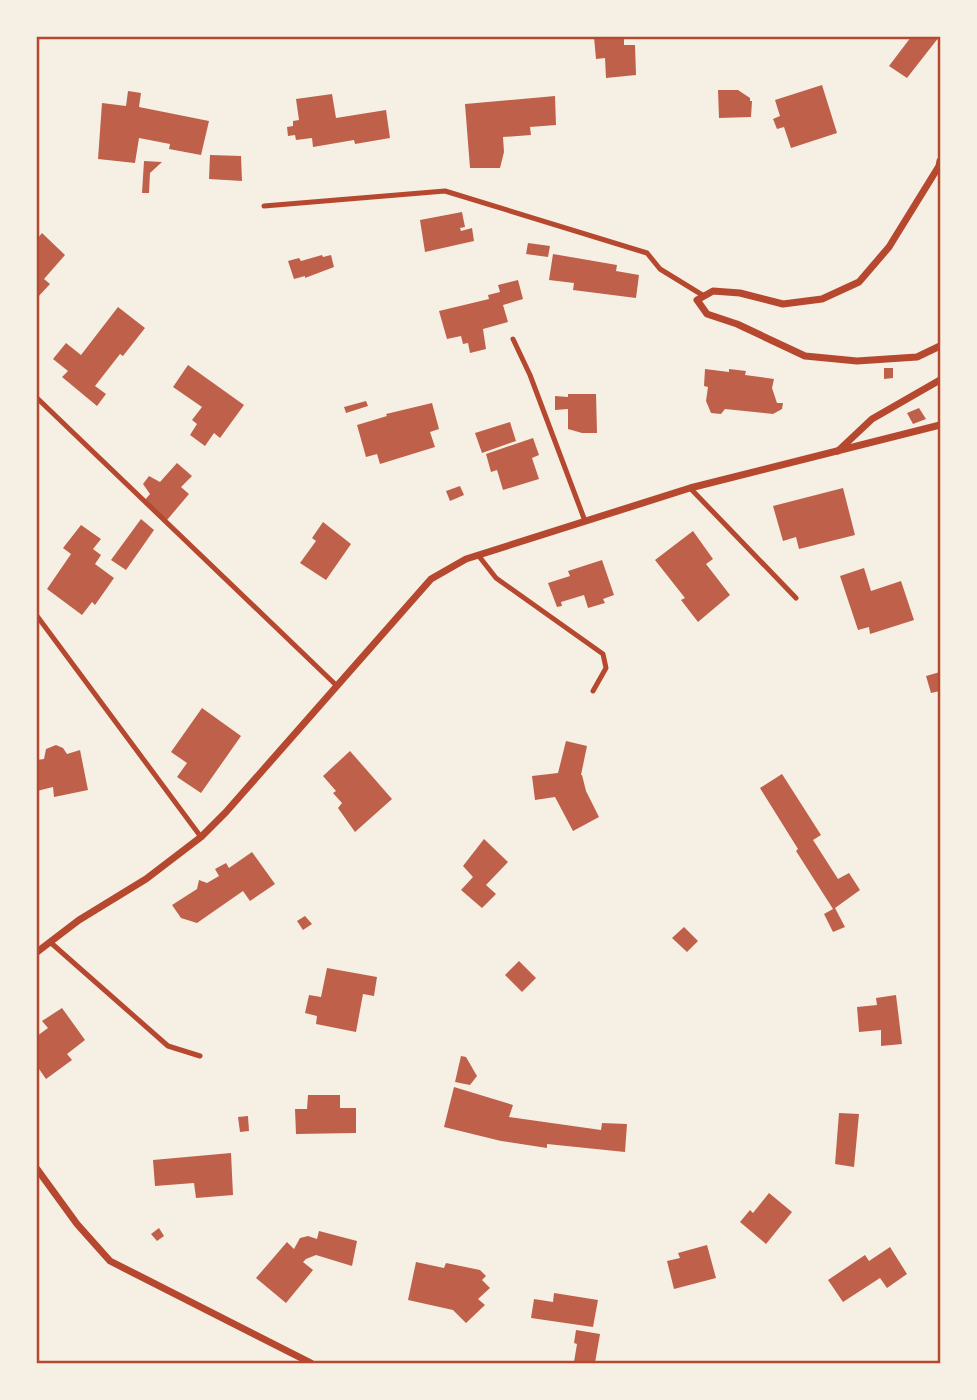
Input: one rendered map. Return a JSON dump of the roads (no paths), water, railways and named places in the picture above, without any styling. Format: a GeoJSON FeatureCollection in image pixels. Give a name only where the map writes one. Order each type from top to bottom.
{"type":"FeatureCollection","features":[{"type":"Feature","properties":{"kind":"street"},"geometry":{"type":"LineString","coordinates":[[940,161],[889,247],[859,282],[822,299],[783,304],[740,293],[713,291],[697,300],[707,314],[737,324],[805,356],[857,361],[917,357],[940,346]]}},
{"type":"Feature","properties":{"kind":"street"},"geometry":{"type":"LineString","coordinates":[[838,452],[872,419],[940,380]]}},
{"type":"Feature","properties":{"kind":"street"},"geometry":{"type":"LineString","coordinates":[[37,952],[79,920],[146,879],[201,837],[431,579],[466,559],[690,488],[940,425]]}},
{"type":"Feature","properties":{"kind":"street"},"geometry":{"type":"LineString","coordinates":[[37,1169],[77,1224],[110,1261],[312,1363]]}},
{"type":"Feature","properties":{"kind":"lane"},"geometry":{"type":"LineString","coordinates":[[264,206],[445,191],[647,253],[660,269],[704,296]]}},
{"type":"Feature","properties":{"kind":"lane"},"geometry":{"type":"LineString","coordinates":[[513,339],[530,375],[585,521]]}},
{"type":"Feature","properties":{"kind":"lane"},"geometry":{"type":"LineString","coordinates":[[37,398],[337,686]]}},
{"type":"Feature","properties":{"kind":"lane"},"geometry":{"type":"LineString","coordinates":[[690,488],[796,598]]}},
{"type":"Feature","properties":{"kind":"lane"},"geometry":{"type":"LineString","coordinates":[[478,555],[496,578],[603,654],[606,668],[593,691]]}},
{"type":"Feature","properties":{"kind":"lane"},"geometry":{"type":"LineString","coordinates":[[37,615],[201,837]]}},
{"type":"Feature","properties":{"kind":"lane"},"geometry":{"type":"LineString","coordinates":[[50,942],[168,1045],[200,1056]]}}]}
